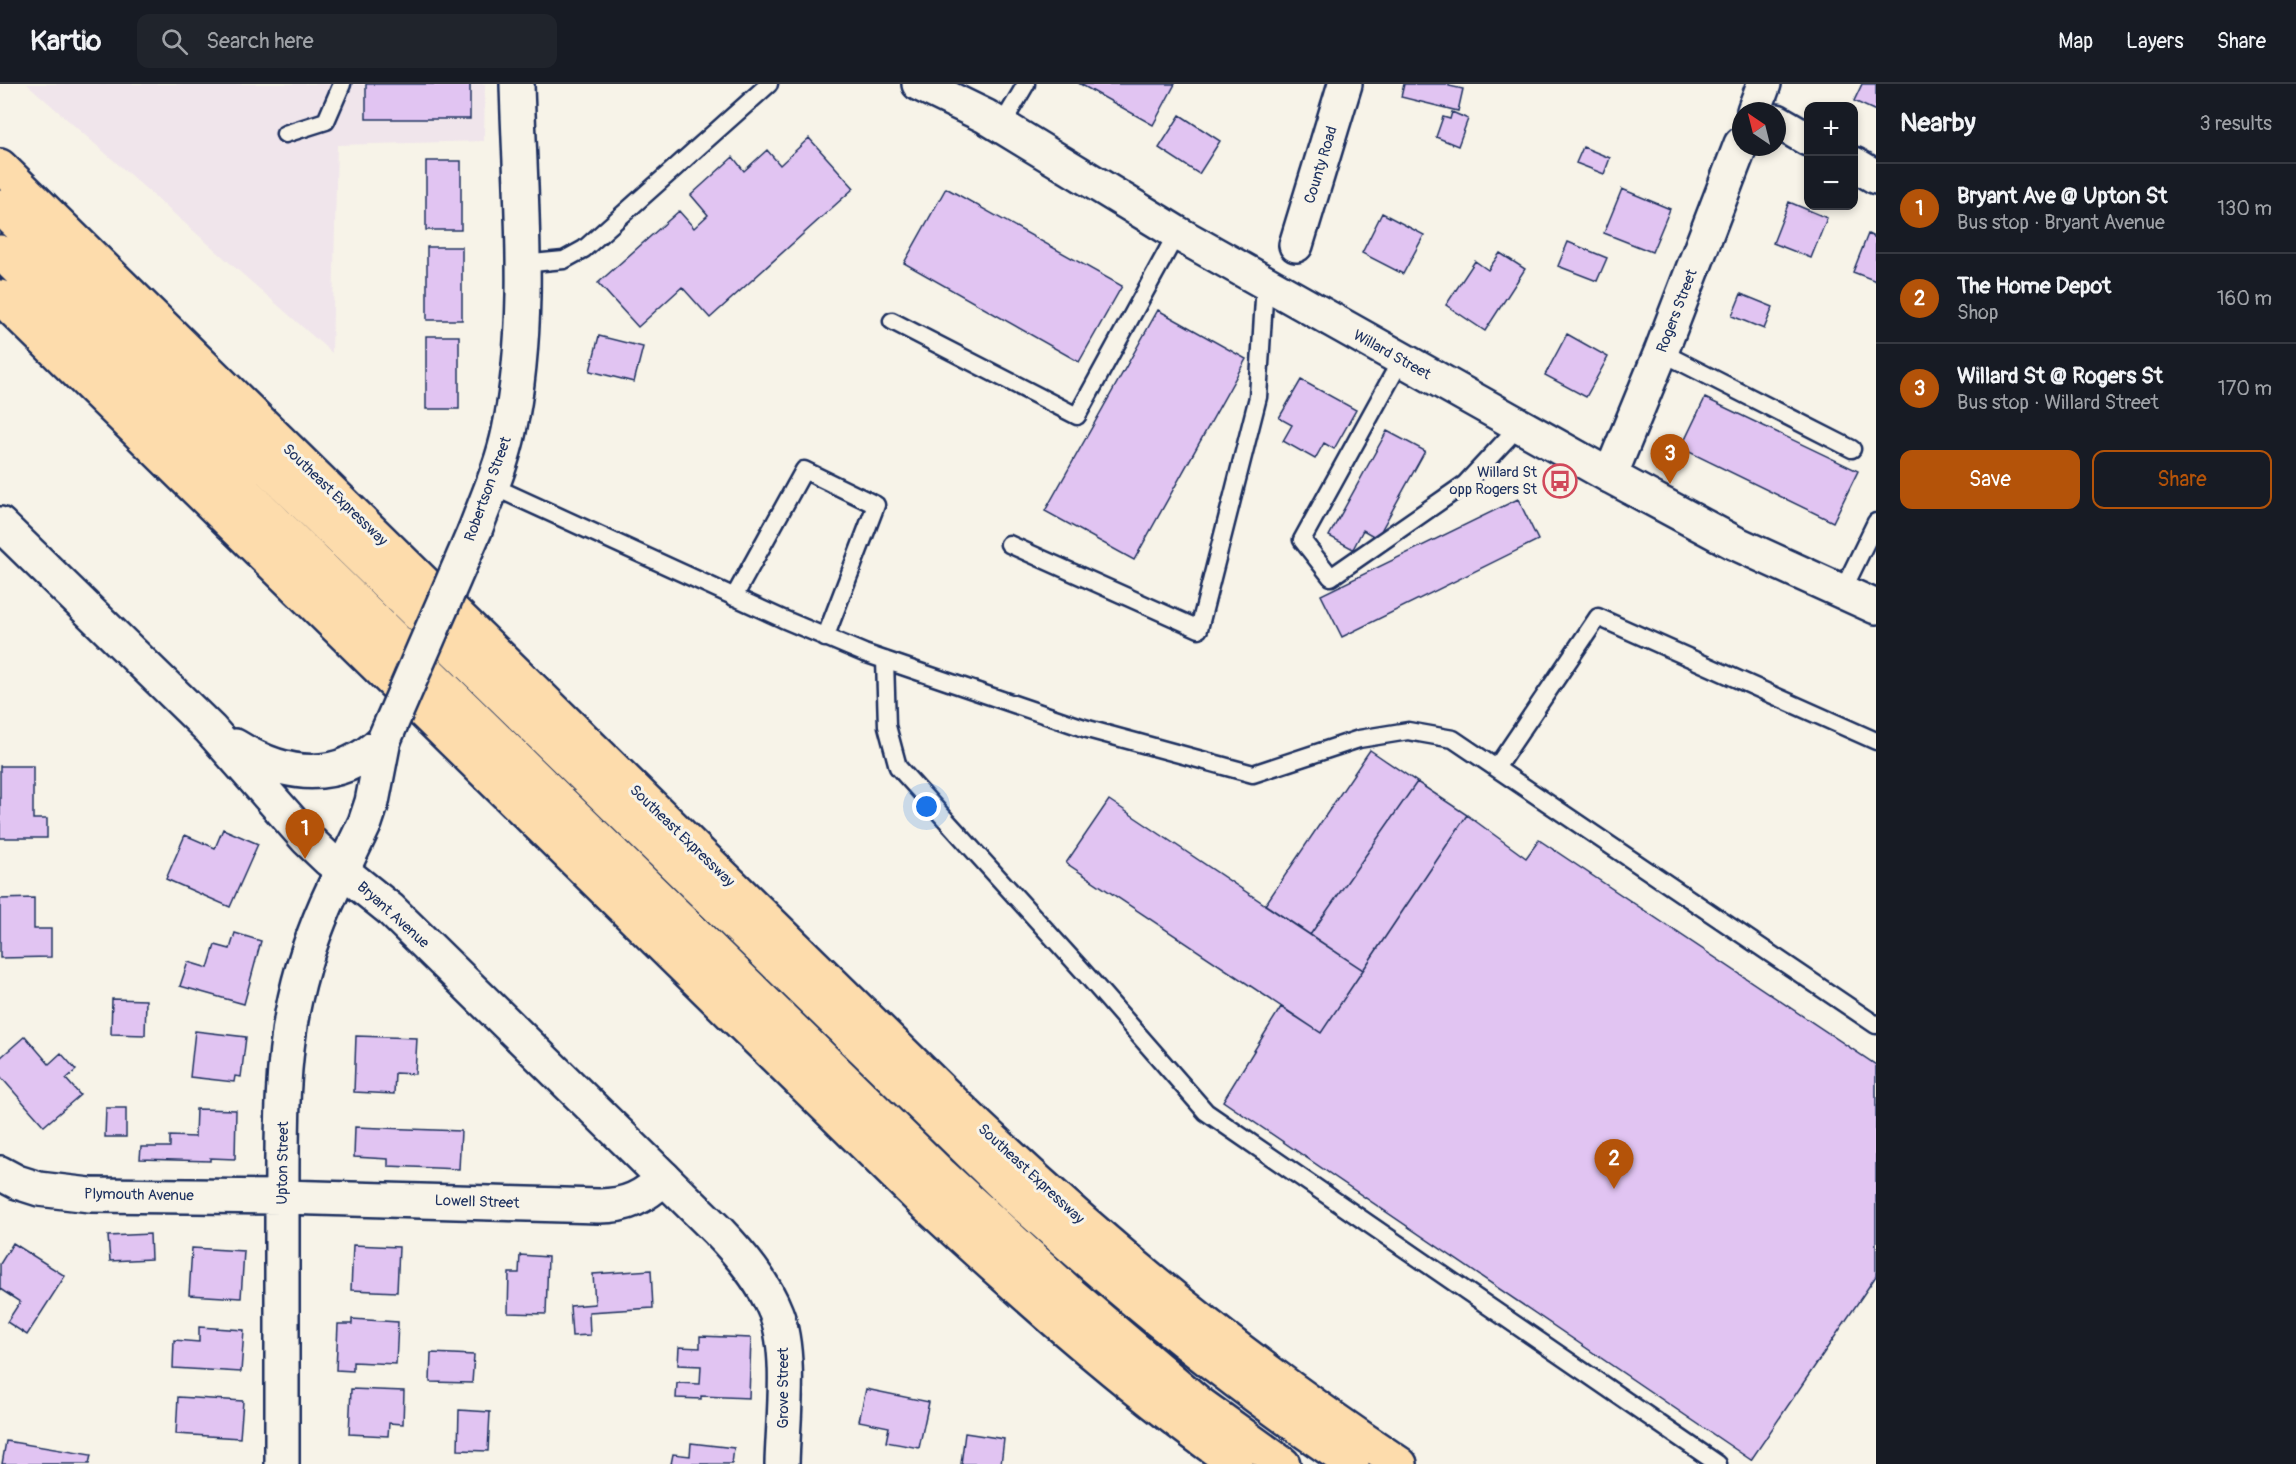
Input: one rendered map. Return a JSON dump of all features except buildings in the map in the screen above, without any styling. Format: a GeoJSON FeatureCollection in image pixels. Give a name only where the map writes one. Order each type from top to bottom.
{"type":"FeatureCollection","features":[{"type":"Feature","properties":{"kind":"highway","name":"Southeast Expressway"},"geometry":{"type":"LineString","coordinates":[[0,166],[1030,1175],[1115,1251],[1206,1324],[1296,1392],[1400,1464]]}},
{"type":"Feature","properties":{"kind":"highway"},"geometry":{"type":"LineString","coordinates":[[0,207],[994,1178],[1143,1309],[1234,1379],[1352,1464]]}},
{"type":"Feature","properties":{"kind":"highway"},"geometry":{"type":"LineString","coordinates":[[0,252],[950,1183],[1071,1294],[1200,1404],[1283,1464]]}},
{"type":"Feature","properties":{"kind":"highway"},"geometry":{"type":"LineString","coordinates":[[0,297],[919,1198],[1068,1332],[1183,1425],[1236,1464]]}},
{"type":"Feature","properties":{"kind":"street","name":"Robertson Street"},"geometry":{"type":"LineString","coordinates":[[342,871],[372,802],[384,740],[475,530],[492,486],[508,433],[517,383],[521,338],[522,264],[516,84]]}},
{"type":"Feature","properties":{"kind":"street","name":"Willard Street"},"geometry":{"type":"LineString","coordinates":[[919,84],[1001,126],[1177,233],[1610,476],[1733,542],[1876,607]]}},
{"type":"Feature","properties":{"kind":"street","name":"County Road"},"geometry":{"type":"LineString","coordinates":[[1296,245],[1345,84]]}},
{"type":"Feature","properties":{"kind":"street"},"geometry":{"type":"LineString","coordinates":[[1786,124],[1804,136]]}},
{"type":"Feature","properties":{"kind":"street","name":"Rogers Street"},"geometry":{"type":"LineString","coordinates":[[1610,476],[1661,352],[1736,156]]}},
{"type":"Feature","properties":{"kind":"street"},"geometry":{"type":"LineString","coordinates":[[1858,166],[1876,177]]}},
{"type":"Feature","properties":{"kind":"street","name":"Bryant Avenue"},"geometry":{"type":"LineString","coordinates":[[0,524],[210,729],[307,839],[342,871],[390,909],[664,1178],[740,1256],[763,1288],[776,1313]]}},
{"type":"Feature","properties":{"kind":"street"},"geometry":{"type":"LineString","coordinates":[[210,729],[254,758],[276,767],[295,771],[315,772],[348,765],[363,758],[384,740]]}},
{"type":"Feature","properties":{"kind":"street","name":"Upton Street"},"geometry":{"type":"LineString","coordinates":[[282,1464],[282,1197],[287,1054],[294,1002],[316,926],[342,871]]}},
{"type":"Feature","properties":{"kind":"street","name":"Plymouth Avenue"},"geometry":{"type":"LineString","coordinates":[[0,1173],[16,1182],[64,1193],[282,1197]]}},
{"type":"Feature","properties":{"kind":"street","name":"Lowell Street"},"geometry":{"type":"LineString","coordinates":[[282,1197],[616,1206],[642,1197],[664,1178]]}},
{"type":"Feature","properties":{"kind":"street","name":"Grove Street"},"geometry":{"type":"LineString","coordinates":[[776,1313],[783,1338],[785,1367],[782,1464]]}},
{"type":"Feature","properties":{"kind":"lane"},"geometry":{"type":"LineString","coordinates":[[285,134],[326,121],[342,84]]}},
{"type":"Feature","properties":{"kind":"lane"},"geometry":{"type":"LineString","coordinates":[[522,264],[564,260],[584,249],[769,84]]}},
{"type":"Feature","properties":{"kind":"lane"},"geometry":{"type":"LineString","coordinates":[[1001,126],[1026,84]]}},
{"type":"Feature","properties":{"kind":"lane"},"geometry":{"type":"LineString","coordinates":[[892,321],[1077,416],[1177,233]]}},
{"type":"Feature","properties":{"kind":"lane"},"geometry":{"type":"LineString","coordinates":[[1009,544],[1199,629],[1258,398],[1265,283]]}},
{"type":"Feature","properties":{"kind":"lane"},"geometry":{"type":"LineString","coordinates":[[1661,352],[1852,449]]}},
{"type":"Feature","properties":{"kind":"lane"},"geometry":{"type":"LineString","coordinates":[[1401,360],[1302,540],[1330,577],[1465,484],[1519,426]]}},
{"type":"Feature","properties":{"kind":"lane"},"geometry":{"type":"LineString","coordinates":[[734,597],[804,470],[876,505],[825,638]]}},
{"type":"Feature","properties":{"kind":"lane"},"geometry":{"type":"LineString","coordinates":[[492,486],[825,638],[1084,728],[1252,774],[1359,738],[1408,731],[1453,739],[1876,1025]]}},
{"type":"Feature","properties":{"kind":"lane"},"geometry":{"type":"LineString","coordinates":[[1842,592],[1876,522]]}},
{"type":"Feature","properties":{"kind":"lane"},"geometry":{"type":"LineString","coordinates":[[1496,768],[1598,617],[1876,741]]}},
{"type":"Feature","properties":{"kind":"lane"},"geometry":{"type":"LineString","coordinates":[[885,660],[886,726],[898,767],[1082,970],[1206,1112],[1718,1464]]}},
{"type":"Feature","properties":{"kind":"shaded area"},"geometry":{"type":"Polygon","coordinates":[[[27,84],[485,84],[484,141],[337,145],[332,353],[27,84]]]}},
{"type":"Feature","properties":{"kind":"place","name":"Willard St opp Rogers St"},"geometry":{"type":"Point","coordinates":[1560,481]}},
{"type":"Feature","properties":{"kind":"place","name":"Willard St @ Rogers St"},"geometry":{"type":"Point","coordinates":[1670,484]}},
{"type":"Feature","properties":{"kind":"place","name":"Bryant Ave @ Upton St"},"geometry":{"type":"Point","coordinates":[305,859]}},
{"type":"Feature","properties":{"kind":"place","name":"The Home Depot"},"geometry":{"type":"Point","coordinates":[1614,1189]}}]}
